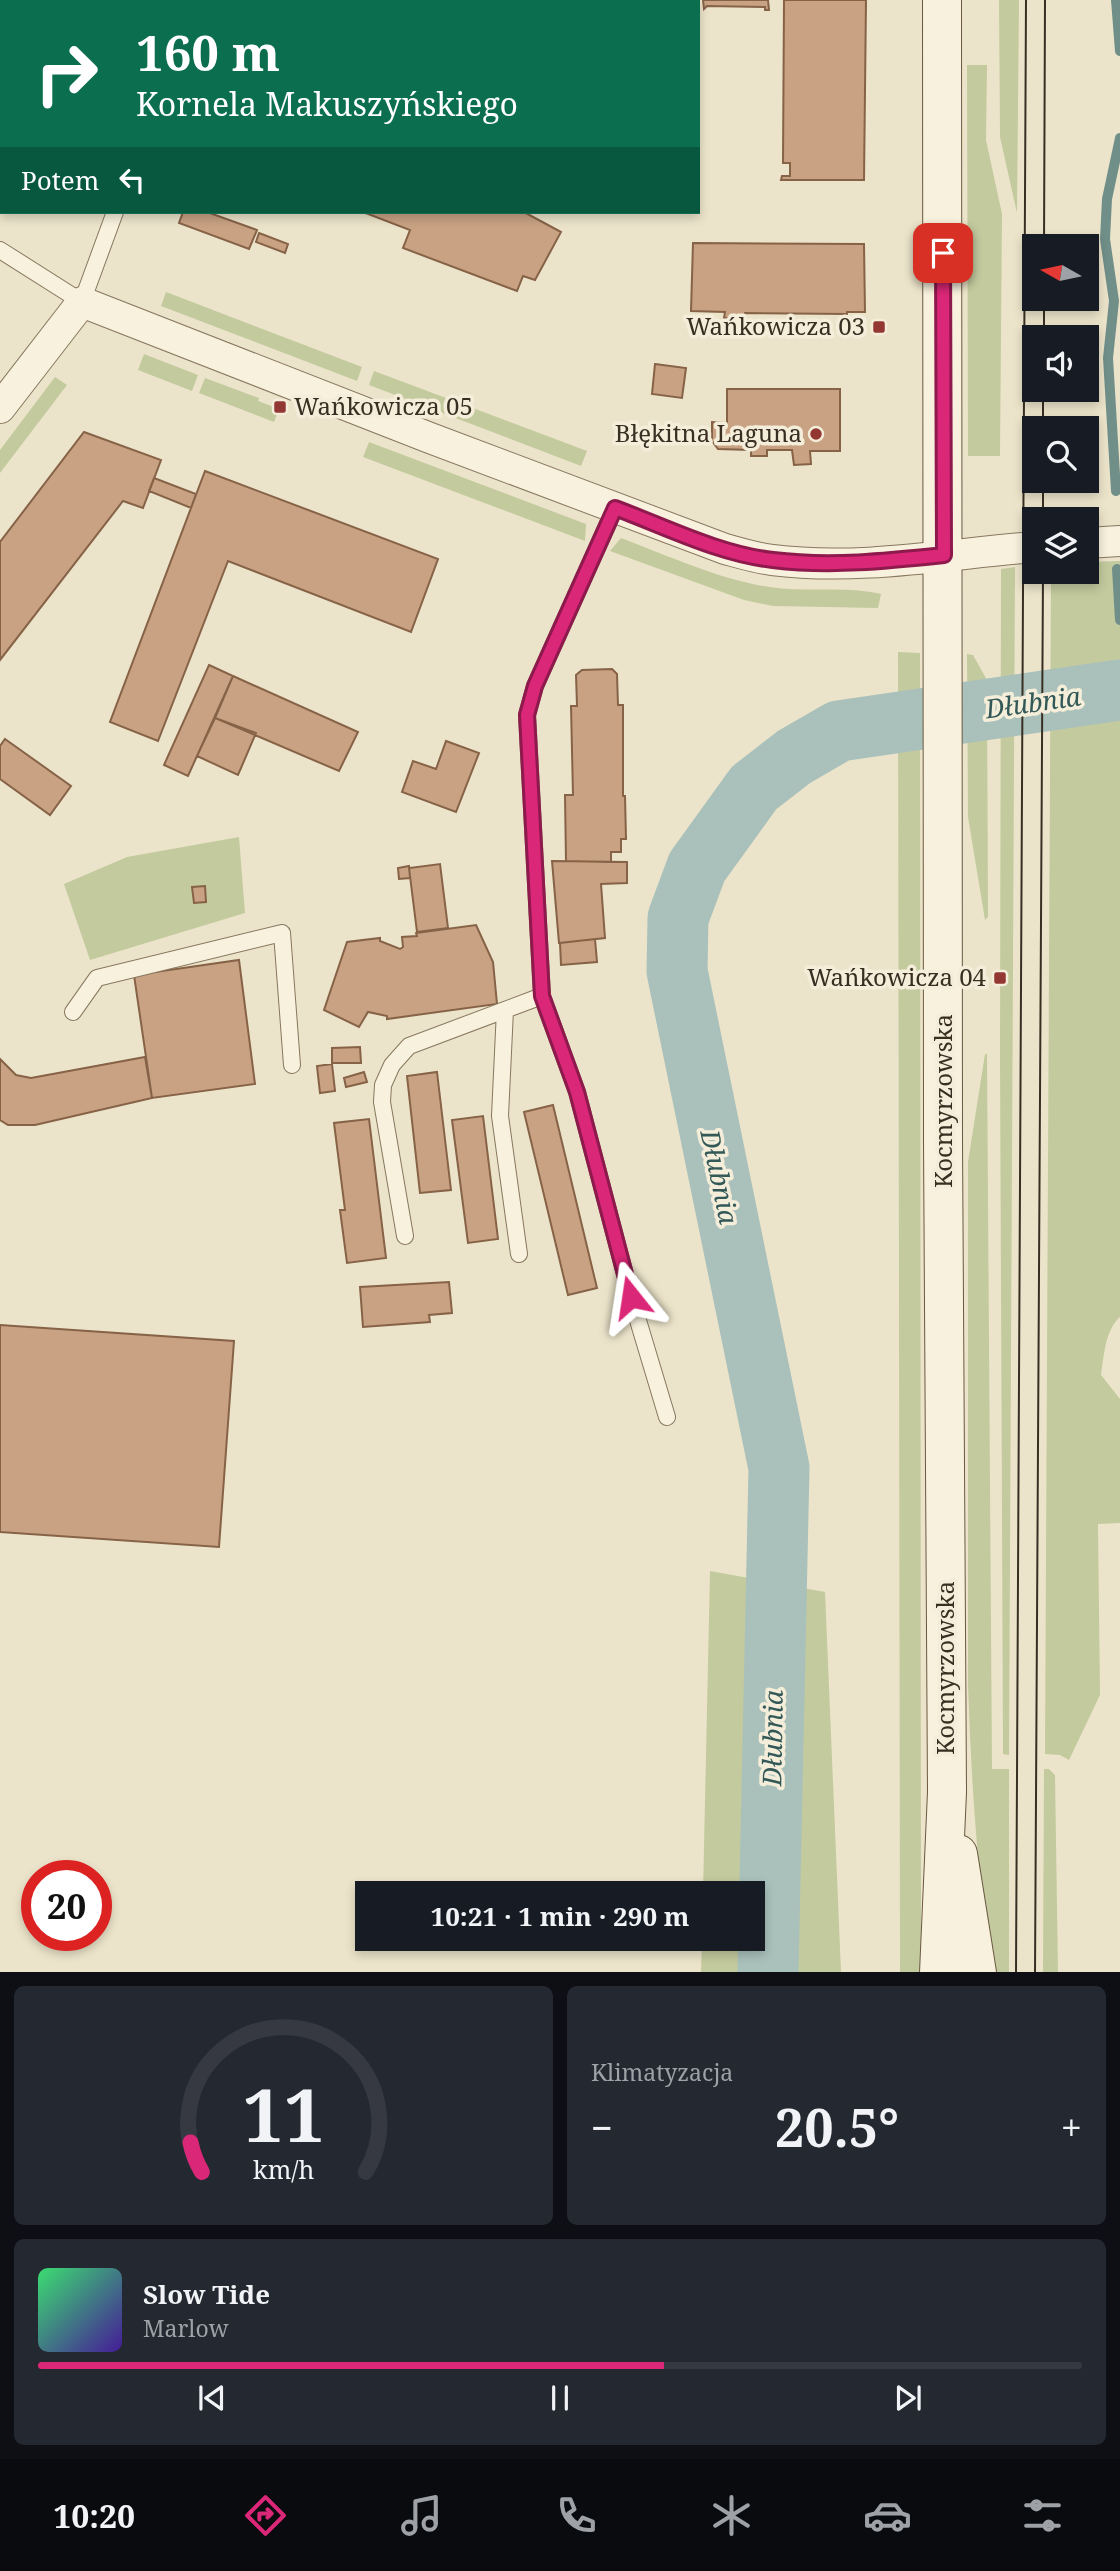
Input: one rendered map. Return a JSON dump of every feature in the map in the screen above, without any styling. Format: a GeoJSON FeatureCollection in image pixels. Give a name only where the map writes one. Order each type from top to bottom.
{"type":"FeatureCollection","features":[{"type":"Feature","properties":{"kind":"main road","name":"Kocmyrzowska"},"geometry":{"type":"LineString","coordinates":[[939,1972],[947,1792],[943,0]]}},
{"type":"Feature","properties":{"kind":"main road","name":"Kocmyrzowska"},"geometry":{"type":"LineString","coordinates":[[947,1792],[976,1972]]}},
{"type":"Feature","properties":{"kind":"street"},"geometry":{"type":"LineString","coordinates":[[0,408],[82,302],[327,399],[725,549],[771,560],[824,563],[888,561],[1022,548]]}},
{"type":"Feature","properties":{"kind":"street"},"geometry":{"type":"LineString","coordinates":[[1099,542],[1120,541]]}},
{"type":"Feature","properties":{"kind":"lane"},"geometry":{"type":"LineString","coordinates":[[0,250],[82,302],[114,214]]}},
{"type":"Feature","properties":{"kind":"lane"},"geometry":{"type":"LineString","coordinates":[[615,508],[535,686],[527,715],[542,996],[577,1092],[631,1297],[667,1417]]}},
{"type":"Feature","properties":{"kind":"lane"},"geometry":{"type":"LineString","coordinates":[[73,1012],[97,978],[282,933],[292,1065]]}},
{"type":"Feature","properties":{"kind":"lane"},"geometry":{"type":"LineString","coordinates":[[405,1236],[382,1102],[383,1085],[392,1065],[409,1046],[542,996]]}},
{"type":"Feature","properties":{"kind":"lane"},"geometry":{"type":"LineString","coordinates":[[505,1010],[500,1116],[519,1254]]}},
{"type":"Feature","properties":{"kind":"green space"},"geometry":{"type":"Polygon","coordinates":[[[999,0],[1019,0],[1017,213],[1000,137],[999,0]]]}},
{"type":"Feature","properties":{"kind":"green space"},"geometry":{"type":"Polygon","coordinates":[[[967,65],[987,65],[986,140],[1002,214],[1000,456],[968,456],[967,65]]]}},
{"type":"Feature","properties":{"kind":"green space"},"geometry":{"type":"Polygon","coordinates":[[[166,292],[362,367],[357,381],[161,306],[166,292]]]}},
{"type":"Feature","properties":{"kind":"green space"},"geometry":{"type":"Polygon","coordinates":[[[144,354],[198,375],[192,391],[138,370],[144,354]]]}},
{"type":"Feature","properties":{"kind":"green space"},"geometry":{"type":"Polygon","coordinates":[[[374,371],[587,451],[581,466],[369,385],[374,371]]]}},
{"type":"Feature","properties":{"kind":"green space"},"geometry":{"type":"Polygon","coordinates":[[[55,377],[67,385],[0,473],[0,450],[55,377]]]}},
{"type":"Feature","properties":{"kind":"green space"},"geometry":{"type":"Polygon","coordinates":[[[205,378],[259,398],[258,401],[279,409],[274,422],[199,393],[205,378]]]}},
{"type":"Feature","properties":{"kind":"green space"},"geometry":{"type":"Polygon","coordinates":[[[369,442],[586,524],[585,541],[363,457],[369,442]]]}},
{"type":"Feature","properties":{"kind":"green space"},"geometry":{"type":"Polygon","coordinates":[[[621,538],[694,566],[750,583],[769,587],[881,594],[878,608],[773,606],[744,600],[610,551],[621,538]]]}},
{"type":"Feature","properties":{"kind":"green space"},"geometry":{"type":"Polygon","coordinates":[[[1120,561],[1120,1317],[1108,1336],[1101,1375],[1120,1399],[1120,1523],[1098,1524],[1100,1695],[1069,1760],[1060,1755],[1045,1754],[1051,584],[1099,584],[1099,562],[1120,561]]]}},
{"type":"Feature","properties":{"kind":"green space"},"geometry":{"type":"Polygon","coordinates":[[[1015,567],[1009,1755],[1003,1754],[1001,569],[1015,567]]]}},
{"type":"Feature","properties":{"kind":"green space"},"geometry":{"type":"Polygon","coordinates":[[[898,652],[920,653],[921,1972],[900,1972],[898,652]]]}},
{"type":"Feature","properties":{"kind":"green space"},"geometry":{"type":"Polygon","coordinates":[[[967,654],[973,655],[987,680],[988,917],[985,920],[968,817],[967,654]]]}},
{"type":"Feature","properties":{"kind":"green space"},"geometry":{"type":"Polygon","coordinates":[[[239,837],[245,913],[90,960],[64,884],[127,857],[239,837]]]}},
{"type":"Feature","properties":{"kind":"green space"},"geometry":{"type":"Polygon","coordinates":[[[987,1054],[992,1769],[1009,1769],[1009,1972],[991,1972],[982,1901],[971,1757],[968,1685],[968,1162],[987,1054]]]}},
{"type":"Feature","properties":{"kind":"green space"},"geometry":{"type":"Polygon","coordinates":[[[710,1571],[825,1592],[841,1972],[701,1972],[702,1951],[765,1951],[765,1881],[703,1881],[710,1571]]]}},
{"type":"Feature","properties":{"kind":"green space"},"geometry":{"type":"Polygon","coordinates":[[[1044,1769],[1049,1769],[1055,1775],[1058,1972],[1043,1972],[1044,1769]]]}},
{"type":"Feature","properties":{"kind":"building"},"geometry":{"type":"Polygon","coordinates":[[[703,0],[768,0],[769,10],[765,10],[765,7],[707,6],[704,9],[703,0]]]}},
{"type":"Feature","properties":{"kind":"building"},"geometry":{"type":"Polygon","coordinates":[[[784,0],[866,0],[864,180],[781,180],[782,176],[790,176],[790,163],[783,163],[784,0]]]}},
{"type":"Feature","properties":{"kind":"building"},"geometry":{"type":"Polygon","coordinates":[[[182,214],[213,214],[257,230],[249,249],[179,223],[182,214]]]}},
{"type":"Feature","properties":{"kind":"building"},"geometry":{"type":"Polygon","coordinates":[[[368,214],[528,214],[561,232],[535,280],[523,276],[517,291],[403,248],[410,230],[368,214]]]}},
{"type":"Feature","properties":{"kind":"building"},"geometry":{"type":"Polygon","coordinates":[[[259,233],[288,244],[285,253],[256,242],[259,233]]]}},
{"type":"Feature","properties":{"kind":"building"},"geometry":{"type":"Polygon","coordinates":[[[693,243],[864,244],[865,312],[745,313],[744,318],[724,318],[725,312],[691,311],[693,243]]]}},
{"type":"Feature","properties":{"kind":"building"},"geometry":{"type":"Polygon","coordinates":[[[655,364],[686,368],[682,398],[652,394],[655,364]]]}},
{"type":"Feature","properties":{"kind":"building"},"geometry":{"type":"Polygon","coordinates":[[[727,389],[840,389],[840,451],[810,451],[811,464],[794,465],[792,450],[767,450],[767,456],[751,456],[751,450],[718,449],[712,441],[712,422],[727,423],[727,389]]]}},
{"type":"Feature","properties":{"kind":"building"},"geometry":{"type":"Polygon","coordinates":[[[84,432],[161,460],[143,508],[123,501],[0,660],[0,542],[84,432]]]}},
{"type":"Feature","properties":{"kind":"building"},"geometry":{"type":"Polygon","coordinates":[[[205,471],[438,559],[411,632],[228,561],[158,741],[110,722],[205,471]]]}},
{"type":"Feature","properties":{"kind":"building"},"geometry":{"type":"Polygon","coordinates":[[[154,478],[196,494],[191,508],[149,491],[154,478]]]}},
{"type":"Feature","properties":{"kind":"building"},"geometry":{"type":"Polygon","coordinates":[[[209,665],[233,676],[188,776],[164,765],[209,665]]]}},
{"type":"Feature","properties":{"kind":"building"},"geometry":{"type":"Polygon","coordinates":[[[612,669],[617,674],[618,705],[623,705],[626,839],[621,839],[621,852],[611,852],[611,862],[566,861],[565,795],[573,795],[571,706],[577,706],[576,675],[582,670],[612,669]]]}},
{"type":"Feature","properties":{"kind":"building"},"geometry":{"type":"Polygon","coordinates":[[[233,676],[358,732],[339,771],[215,718],[233,676]]]}},
{"type":"Feature","properties":{"kind":"building"},"geometry":{"type":"Polygon","coordinates":[[[215,718],[256,733],[238,775],[197,756],[215,718]]]}},
{"type":"Feature","properties":{"kind":"building"},"geometry":{"type":"Polygon","coordinates":[[[5,739],[71,786],[50,815],[0,779],[0,746],[5,739]]]}},
{"type":"Feature","properties":{"kind":"building"},"geometry":{"type":"Polygon","coordinates":[[[446,741],[479,753],[456,812],[402,792],[413,761],[436,769],[446,741]]]}},
{"type":"Feature","properties":{"kind":"building"},"geometry":{"type":"Polygon","coordinates":[[[552,861],[627,862],[627,883],[601,884],[605,938],[559,943],[552,861]]]}},
{"type":"Feature","properties":{"kind":"building"},"geometry":{"type":"Polygon","coordinates":[[[440,864],[448,928],[417,932],[409,868],[440,864]]]}},
{"type":"Feature","properties":{"kind":"building"},"geometry":{"type":"Polygon","coordinates":[[[409,866],[410,878],[399,879],[398,868],[409,866]]]}},
{"type":"Feature","properties":{"kind":"building"},"geometry":{"type":"Polygon","coordinates":[[[205,886],[206,902],[194,903],[192,887],[205,886]]]}},
{"type":"Feature","properties":{"kind":"building"},"geometry":{"type":"Polygon","coordinates":[[[476,925],[493,962],[497,1004],[387,1019],[387,1016],[368,1012],[359,1027],[324,1010],[347,942],[380,938],[380,941],[400,949],[403,947],[402,937],[476,925]]]}},
{"type":"Feature","properties":{"kind":"building"},"geometry":{"type":"Polygon","coordinates":[[[595,939],[597,962],[561,965],[560,943],[595,939]]]}},
{"type":"Feature","properties":{"kind":"building"},"geometry":{"type":"Polygon","coordinates":[[[239,960],[255,1084],[152,1098],[134,975],[239,960]]]}},
{"type":"Feature","properties":{"kind":"building"},"geometry":{"type":"Polygon","coordinates":[[[360,1047],[361,1063],[332,1063],[332,1048],[360,1047]]]}},
{"type":"Feature","properties":{"kind":"building"},"geometry":{"type":"Polygon","coordinates":[[[145,1057],[152,1098],[35,1125],[8,1125],[0,1120],[0,1059],[16,1075],[31,1078],[145,1057]]]}},
{"type":"Feature","properties":{"kind":"building"},"geometry":{"type":"Polygon","coordinates":[[[332,1064],[335,1091],[320,1093],[317,1066],[332,1064]]]}},
{"type":"Feature","properties":{"kind":"building"},"geometry":{"type":"Polygon","coordinates":[[[364,1072],[367,1082],[346,1087],[344,1078],[364,1072]]]}},
{"type":"Feature","properties":{"kind":"building"},"geometry":{"type":"Polygon","coordinates":[[[437,1072],[451,1190],[420,1193],[407,1076],[437,1072]]]}},
{"type":"Feature","properties":{"kind":"building"},"geometry":{"type":"Polygon","coordinates":[[[553,1105],[597,1288],[568,1295],[524,1112],[553,1105]]]}},
{"type":"Feature","properties":{"kind":"building"},"geometry":{"type":"Polygon","coordinates":[[[483,1116],[498,1239],[468,1243],[452,1120],[483,1116]]]}},
{"type":"Feature","properties":{"kind":"building"},"geometry":{"type":"Polygon","coordinates":[[[369,1119],[386,1258],[347,1263],[340,1210],[345,1210],[334,1123],[369,1119]]]}},
{"type":"Feature","properties":{"kind":"building"},"geometry":{"type":"Polygon","coordinates":[[[449,1282],[452,1313],[429,1315],[430,1322],[363,1327],[360,1287],[449,1282]]]}},
{"type":"Feature","properties":{"kind":"building"},"geometry":{"type":"Polygon","coordinates":[[[0,1325],[234,1341],[219,1547],[0,1532],[0,1325]]]}},
{"type":"Feature","properties":{"kind":"waterway"},"geometry":{"type":"LineString","coordinates":[[1116,0],[1120,51]]}},
{"type":"Feature","properties":{"kind":"waterway"},"geometry":{"type":"LineString","coordinates":[[1116,491],[1108,358],[1114,301],[1105,239],[1107,199],[1120,138]]}},
{"type":"Feature","properties":{"kind":"waterway"},"geometry":{"type":"LineString","coordinates":[[1117,569],[1120,620]]}},
{"type":"Feature","properties":{"kind":"waterway","name":"Dłubnia"},"geometry":{"type":"LineString","coordinates":[[768,1972],[779,1468],[677,971],[678,918],[697,867],[754,788],[794,757],[839,731],[1120,690]]}},
{"type":"Feature","properties":{"kind":"tram line"},"geometry":{"type":"LineString","coordinates":[[1016,1972],[1026,0]]}},
{"type":"Feature","properties":{"kind":"tram line"},"geometry":{"type":"LineString","coordinates":[[1044,234],[1045,0]]}},
{"type":"Feature","properties":{"kind":"tram line"},"geometry":{"type":"LineString","coordinates":[[1044,312],[1044,325]]}},
{"type":"Feature","properties":{"kind":"tram line"},"geometry":{"type":"LineString","coordinates":[[1043,402],[1043,416]]}},
{"type":"Feature","properties":{"kind":"tram line"},"geometry":{"type":"LineString","coordinates":[[1043,493],[1043,507]]}},
{"type":"Feature","properties":{"kind":"tram line"},"geometry":{"type":"LineString","coordinates":[[1035,1972],[1043,584]]}},
{"type":"Feature","properties":{"kind":"place","name":"Wańkowicza 03"},"geometry":{"type":"Point","coordinates":[879,327]}},
{"type":"Feature","properties":{"kind":"place","name":"Wańkowicza 05"},"geometry":{"type":"Point","coordinates":[280,407]}},
{"type":"Feature","properties":{"kind":"place","name":"Błękitna Laguna"},"geometry":{"type":"Point","coordinates":[816,434]}},
{"type":"Feature","properties":{"kind":"place","name":"Wańkowicza 04"},"geometry":{"type":"Point","coordinates":[1000,978]}},
{"type":"Feature","properties":{"kind":"route"},"geometry":{"type":"LineString","coordinates":[[631,1297],[577,1092],[542,996],[527,715],[535,686],[615,508],[725,549],[771,560],[846,563],[944,555],[943,253]]}}]}
